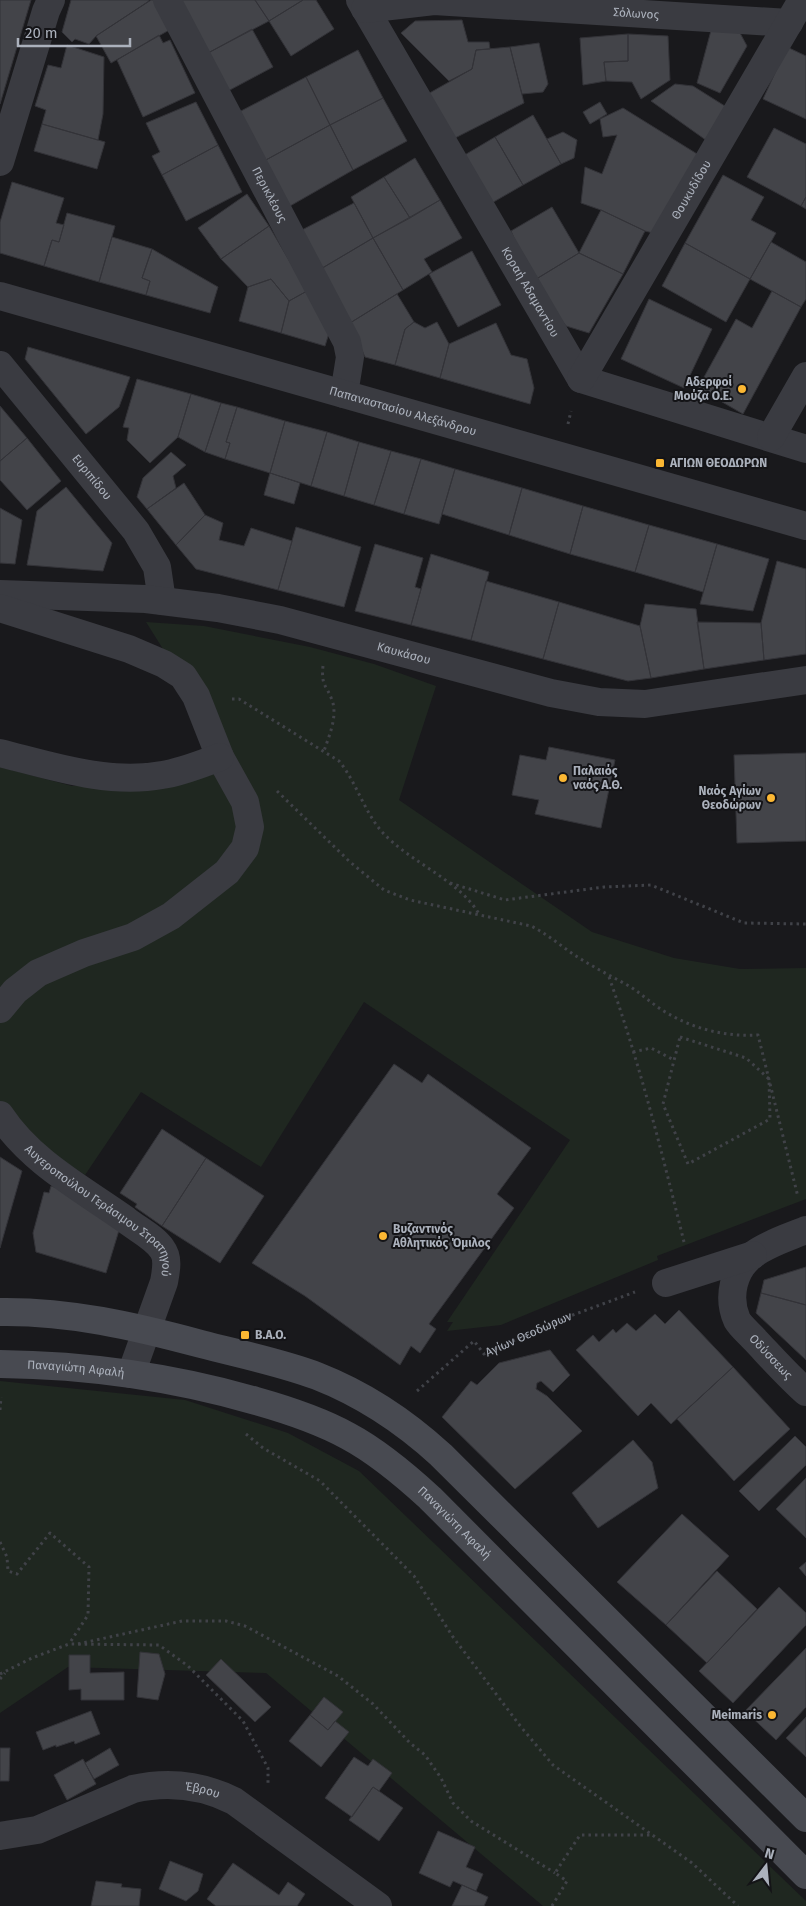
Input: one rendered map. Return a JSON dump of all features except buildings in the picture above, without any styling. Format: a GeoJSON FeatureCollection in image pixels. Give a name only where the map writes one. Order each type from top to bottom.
{"type":"FeatureCollection","features":[{"type":"Feature","properties":{"kind":"street"},"geometry":{"type":"LineString","coordinates":[[0,162],[51,0]]}},
{"type":"Feature","properties":{"kind":"street","name":"Περικλέους"},"geometry":{"type":"LineString","coordinates":[[167,0],[347,342],[350,357],[344,394]]}},
{"type":"Feature","properties":{"kind":"street"},"geometry":{"type":"LineString","coordinates":[[768,0],[795,11]]}},
{"type":"Feature","properties":{"kind":"street","name":"Σόλωνος"},"geometry":{"type":"LineString","coordinates":[[363,5],[434,1],[795,11]]}},
{"type":"Feature","properties":{"kind":"street","name":"Κοραή Αδαμαντίου"},"geometry":{"type":"LineString","coordinates":[[363,5],[581,379]]}},
{"type":"Feature","properties":{"kind":"street","name":"Θουκυδίδου"},"geometry":{"type":"LineString","coordinates":[[581,379],[795,11]]}},
{"type":"Feature","properties":{"kind":"street","name":"Παπαναστασίου Αλεξάνδρου"},"geometry":{"type":"LineString","coordinates":[[0,296],[806,526]]}},
{"type":"Feature","properties":{"kind":"street","name":"Ευριπίδου"},"geometry":{"type":"LineString","coordinates":[[0,365],[136,531],[157,567],[162,601]]}},
{"type":"Feature","properties":{"kind":"street"},"geometry":{"type":"LineString","coordinates":[[771,437],[806,376]]}},
{"type":"Feature","properties":{"kind":"street"},"geometry":{"type":"LineString","coordinates":[[581,379],[771,437],[806,450]]}},
{"type":"Feature","properties":{"kind":"street","name":"Καυκάσου"},"geometry":{"type":"LineString","coordinates":[[0,594],[162,601],[218,608],[273,618],[551,693],[599,702],[646,704],[806,680]]}},
{"type":"Feature","properties":{"kind":"street"},"geometry":{"type":"LineString","coordinates":[[0,608],[129,648],[177,672],[187,681],[196,696],[220,756],[244,802],[249,820],[248,841],[241,855],[227,872],[171,916],[133,937],[84,952],[38,973],[15,991],[0,1009]]}},
{"type":"Feature","properties":{"kind":"street"},"geometry":{"type":"LineString","coordinates":[[0,753],[91,775],[127,777],[163,775],[186,769],[220,756]]}},
{"type":"Feature","properties":{"kind":"street","name":"Αυγεροπούλου Γεράσιμου Στρατηγού"},"geometry":{"type":"LineString","coordinates":[[5,1127],[49,1166],[96,1198],[162,1248],[165,1254],[166,1268],[164,1282],[132,1374]]}},
{"type":"Feature","properties":{"kind":"street"},"geometry":{"type":"LineString","coordinates":[[679,1279],[753,1255],[764,1248],[806,1230]]}},
{"type":"Feature","properties":{"kind":"street","name":"Οδύσσεως"},"geometry":{"type":"LineString","coordinates":[[753,1255],[742,1266],[735,1278],[732,1291],[732,1303],[738,1321],[788,1376],[806,1392]]}},
{"type":"Feature","properties":{"kind":"street"},"geometry":{"type":"LineString","coordinates":[[0,1312],[35,1312],[75,1316],[147,1330],[317,1376],[368,1401],[402,1423],[435,1450],[806,1818]]}},
{"type":"Feature","properties":{"kind":"street","name":"Παναγιώτη Αφαλή"},"geometry":{"type":"LineString","coordinates":[[0,1364],[74,1368],[132,1374],[204,1388],[283,1409],[329,1426],[350,1437],[397,1469],[430,1498],[806,1875]]}},
{"type":"Feature","properties":{"kind":"street","name":"Έβρου"},"geometry":{"type":"LineString","coordinates":[[0,1836],[37,1830],[116,1795],[147,1786],[175,1785],[201,1788],[234,1801],[378,1906]]}},
{"type":"Feature","properties":{"kind":"path"},"geometry":{"type":"LineString","coordinates":[[324,658],[322,679],[333,702],[333,722],[324,751]]}},
{"type":"Feature","properties":{"kind":"path"},"geometry":{"type":"LineString","coordinates":[[239,699],[339,761],[347,770],[368,812],[383,833],[406,854],[447,882],[469,900],[479,914]]}},
{"type":"Feature","properties":{"kind":"path"},"geometry":{"type":"LineString","coordinates":[[274,789],[350,862],[384,890],[410,900],[531,926],[574,955],[684,1022],[715,1033],[743,1036],[758,1035],[799,1202]]}},
{"type":"Feature","properties":{"kind":"path"},"geometry":{"type":"LineString","coordinates":[[447,882],[505,900],[604,887],[652,886],[744,923],[806,924]]}},
{"type":"Feature","properties":{"kind":"path"},"geometry":{"type":"LineString","coordinates":[[609,976],[634,1052],[661,1151],[679,1279]]}},
{"type":"Feature","properties":{"kind":"path"},"geometry":{"type":"LineString","coordinates":[[680,1037],[746,1058],[768,1079],[770,1119],[688,1164],[663,1104],[674,1060],[680,1037]]}},
{"type":"Feature","properties":{"kind":"path"},"geometry":{"type":"LineString","coordinates":[[634,1052],[650,1048],[674,1060]]}},
{"type":"Feature","properties":{"kind":"path","name":"Αγίων Θεοδώρων"},"geometry":{"type":"LineString","coordinates":[[413,1394],[474,1340],[484,1354],[587,1309],[622,1296],[679,1279]]}},
{"type":"Feature","properties":{"kind":"path"},"geometry":{"type":"LineString","coordinates":[[238,1396],[233,1415],[235,1425],[263,1448],[320,1481],[414,1576],[454,1637],[521,1727],[553,1765],[692,1863],[738,1906]]}},
{"type":"Feature","properties":{"kind":"path"},"geometry":{"type":"LineString","coordinates":[[0,1542],[7,1557],[8,1571],[17,1574],[50,1533],[89,1566],[88,1615],[68,1644]]}},
{"type":"Feature","properties":{"kind":"path"},"geometry":{"type":"LineString","coordinates":[[78,1644],[182,1621],[226,1621],[245,1626],[338,1676],[366,1698],[410,1743],[425,1755],[441,1778],[453,1802],[471,1821],[567,1882],[552,1906]]}},
{"type":"Feature","properties":{"kind":"path"},"geometry":{"type":"LineString","coordinates":[[0,1674],[32,1658],[68,1644],[159,1644],[188,1666],[243,1721],[268,1768],[268,1798],[258,1817]]}},
{"type":"Feature","properties":{"kind":"path"},"geometry":{"type":"LineString","coordinates":[[0,1679],[7,1671]]}},
{"type":"Feature","properties":{"kind":"path"},"geometry":{"type":"LineString","coordinates":[[555,1873],[580,1835],[652,1835]]}},
{"type":"Feature","properties":{"kind":"shaded area"},"geometry":{"type":"Polygon","coordinates":[[[146,622],[204,626],[310,647],[374,664],[436,686],[399,800],[592,932],[674,958],[740,969],[806,968],[806,1199],[657,1256],[658,1260],[501,1325],[447,1331],[453,1322],[447,1322],[570,1140],[364,1002],[261,1167],[141,1092],[85,1175],[0,1119],[0,767],[72,786],[173,785],[229,754],[146,622]]]}},
{"type":"Feature","properties":{"kind":"shaded area"},"geometry":{"type":"Polygon","coordinates":[[[0,1381],[185,1400],[288,1433],[359,1471],[806,1901],[806,1906],[543,1906],[266,1673],[68,1667],[0,1713],[0,1381]]]}},
{"type":"Feature","properties":{"kind":"place","name":"Αδερφοί Μούζα Ο.Ε."},"geometry":{"type":"Point","coordinates":[742,389]}},
{"type":"Feature","properties":{"kind":"place","name":"ΑΓΙΩΝ ΘΕΟΔΩΡΩΝ"},"geometry":{"type":"Point","coordinates":[660,463]}},
{"type":"Feature","properties":{"kind":"place","name":"Παλαιός ναός Α.Θ."},"geometry":{"type":"Point","coordinates":[563,778]}},
{"type":"Feature","properties":{"kind":"place","name":"Ναός Αγίων Θεοδώρων"},"geometry":{"type":"Point","coordinates":[771,798]}},
{"type":"Feature","properties":{"kind":"place","name":"Βυζαντινός Αθλητικός Όμιλος"},"geometry":{"type":"Point","coordinates":[383,1236]}},
{"type":"Feature","properties":{"kind":"place","name":"Β.Α.Ο."},"geometry":{"type":"Point","coordinates":[245,1335]}},
{"type":"Feature","properties":{"kind":"place","name":"Meimaris"},"geometry":{"type":"Point","coordinates":[772,1715]}}]}
